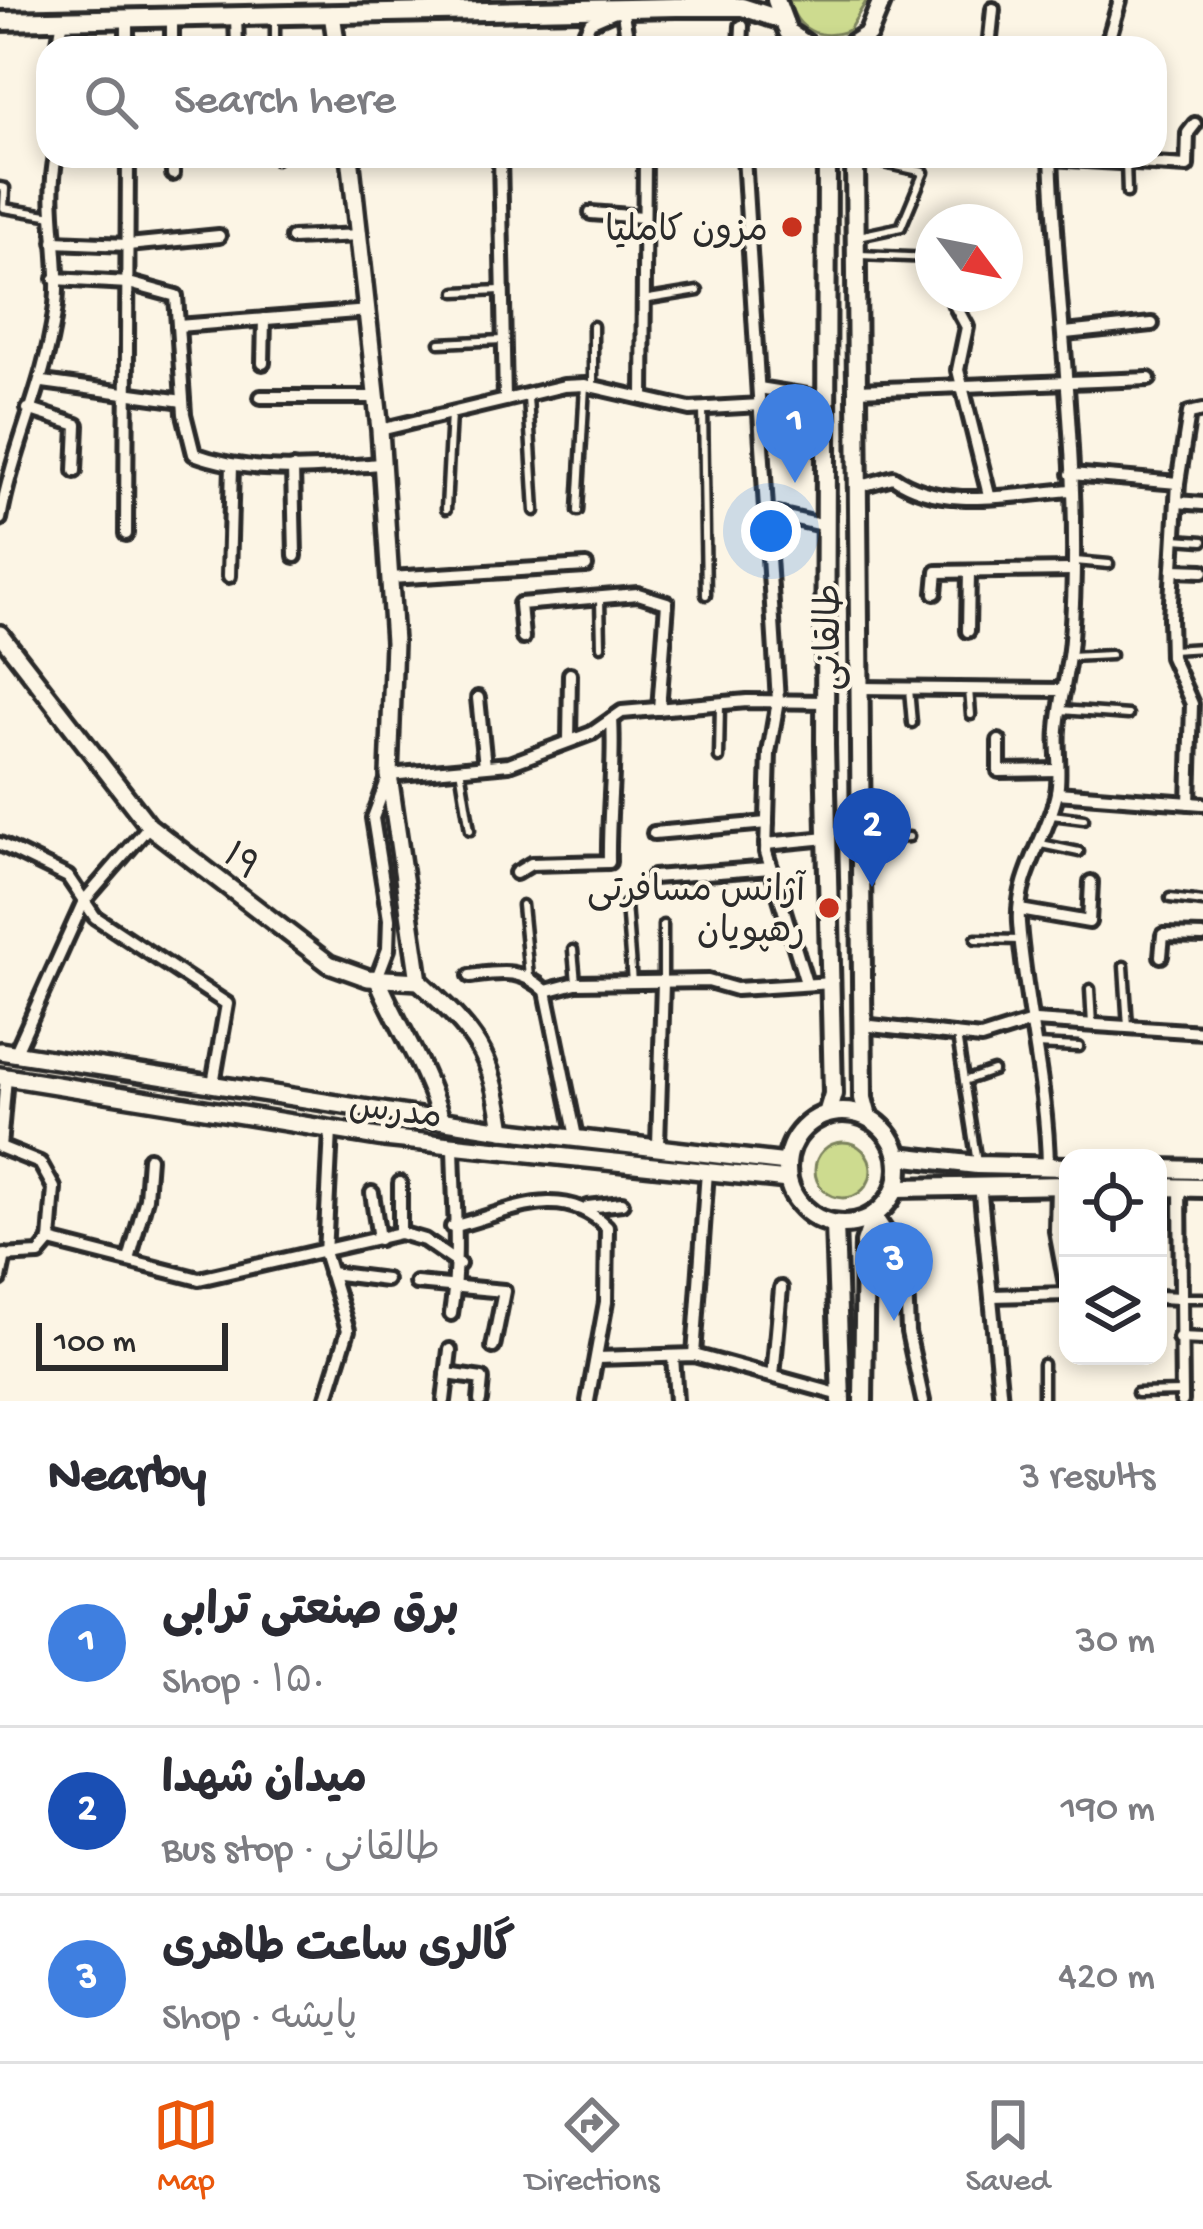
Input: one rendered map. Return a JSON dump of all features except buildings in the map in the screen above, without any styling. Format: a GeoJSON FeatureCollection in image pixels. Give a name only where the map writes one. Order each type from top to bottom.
{"type":"FeatureCollection","features":[{"type":"Feature","properties":{"kind":"main road"},"geometry":{"type":"LineString","coordinates":[[863,36],[876,22],[881,0]]}},
{"type":"Feature","properties":{"kind":"main road"},"geometry":{"type":"LineString","coordinates":[[0,21],[742,3],[777,9],[794,36]]}},
{"type":"Feature","properties":{"kind":"main road","name":"طالقانی"},"geometry":{"type":"LineString","coordinates":[[827,168],[827,838],[833,1094],[827,1114]]}},
{"type":"Feature","properties":{"kind":"main road","name":"طالقانی"},"geometry":{"type":"LineString","coordinates":[[856,168],[862,1098],[868,1117]]}},
{"type":"Feature","properties":{"kind":"main road"},"geometry":{"type":"LineString","coordinates":[[862,1401],[865,1243],[875,1214],[896,1188],[898,1156],[882,1126],[868,1117],[827,1114],[800,1132],[788,1171],[806,1210],[835,1233],[865,1243]]}},
{"type":"Feature","properties":{"kind":"main road"},"geometry":{"type":"LineString","coordinates":[[898,1156],[978,1175],[1059,1185]]}},
{"type":"Feature","properties":{"kind":"main road"},"geometry":{"type":"LineString","coordinates":[[896,1188],[1059,1167]]}},
{"type":"Feature","properties":{"kind":"main road"},"geometry":{"type":"LineString","coordinates":[[1167,1169],[1202,1170]]}},
{"type":"Feature","properties":{"kind":"main road"},"geometry":{"type":"LineString","coordinates":[[1167,1187],[1180,1187],[1202,1170]]}},
{"type":"Feature","properties":{"kind":"main road"},"geometry":{"type":"LineString","coordinates":[[835,1233],[875,1214]]}},
{"type":"Feature","properties":{"kind":"main road"},"geometry":{"type":"LineString","coordinates":[[835,1233],[841,1398]]}},
{"type":"Feature","properties":{"kind":"street"},"geometry":{"type":"LineString","coordinates":[[1110,36],[1120,0]]}},
{"type":"Feature","properties":{"kind":"street"},"geometry":{"type":"LineString","coordinates":[[584,36],[590,22],[622,8],[627,36]]}},
{"type":"Feature","properties":{"kind":"street"},"geometry":{"type":"LineString","coordinates":[[990,36],[993,9]]}},
{"type":"Feature","properties":{"kind":"street"},"geometry":{"type":"LineString","coordinates":[[332,14],[335,36]]}},
{"type":"Feature","properties":{"kind":"street"},"geometry":{"type":"LineString","coordinates":[[236,16],[237,36]]}},
{"type":"Feature","properties":{"kind":"street"},"geometry":{"type":"LineString","coordinates":[[172,17],[172,36]]}},
{"type":"Feature","properties":{"kind":"street"},"geometry":{"type":"LineString","coordinates":[[127,18],[127,36]]}},
{"type":"Feature","properties":{"kind":"street"},"geometry":{"type":"LineString","coordinates":[[60,36],[63,19]]}},
{"type":"Feature","properties":{"kind":"street"},"geometry":{"type":"LineString","coordinates":[[742,26],[742,36]]}},
{"type":"Feature","properties":{"kind":"street"},"geometry":{"type":"LineString","coordinates":[[1167,165],[1187,166],[1188,133],[1195,124]]}},
{"type":"Feature","properties":{"kind":"street"},"geometry":{"type":"LineString","coordinates":[[0,519],[28,409],[43,382],[56,307],[50,186],[54,168]]}},
{"type":"Feature","properties":{"kind":"street"},"geometry":{"type":"LineString","coordinates":[[126,534],[128,168]]}},
{"type":"Feature","properties":{"kind":"street"},"geometry":{"type":"LineString","coordinates":[[173,168],[173,174]]}},
{"type":"Feature","properties":{"kind":"street"},"geometry":{"type":"LineString","coordinates":[[352,168],[380,430],[394,642],[388,775],[418,981],[476,1035],[496,1081],[503,1130]]}},
{"type":"Feature","properties":{"kind":"street"},"geometry":{"type":"LineString","coordinates":[[500,168],[505,400]]}},
{"type":"Feature","properties":{"kind":"street"},"geometry":{"type":"LineString","coordinates":[[643,397],[645,168]]}},
{"type":"Feature","properties":{"kind":"street"},"geometry":{"type":"LineString","coordinates":[[745,168],[778,701],[769,753],[766,844],[806,983]]}},
{"type":"Feature","properties":{"kind":"street"},"geometry":{"type":"LineString","coordinates":[[1048,1167],[1047,1103],[1035,1045],[1020,910],[1036,842],[1057,793],[1069,657],[1070,382],[1052,168]]}},
{"type":"Feature","properties":{"kind":"street"},"geometry":{"type":"LineString","coordinates":[[591,213],[643,218]]}},
{"type":"Feature","properties":{"kind":"street"},"geometry":{"type":"LineString","coordinates":[[292,238],[361,235]]}},
{"type":"Feature","properties":{"kind":"street"},"geometry":{"type":"LineString","coordinates":[[54,242],[128,244],[219,236]]}},
{"type":"Feature","properties":{"kind":"street"},"geometry":{"type":"LineString","coordinates":[[56,279],[129,283],[176,296],[183,401],[194,454],[232,465],[382,464]]}},
{"type":"Feature","properties":{"kind":"street"},"geometry":{"type":"LineString","coordinates":[[178,326],[369,311]]}},
{"type":"Feature","properties":{"kind":"street"},"geometry":{"type":"LineString","coordinates":[[959,312],[967,327],[958,370],[989,496]]}},
{"type":"Feature","properties":{"kind":"street"},"geometry":{"type":"LineString","coordinates":[[263,363],[264,319]]}},
{"type":"Feature","properties":{"kind":"street"},"geometry":{"type":"LineString","coordinates":[[1065,333],[1152,323]]}},
{"type":"Feature","properties":{"kind":"street"},"geometry":{"type":"LineString","coordinates":[[857,390],[1149,379]]}},
{"type":"Feature","properties":{"kind":"street"},"geometry":{"type":"LineString","coordinates":[[43,382],[183,401]]}},
{"type":"Feature","properties":{"kind":"street"},"geometry":{"type":"LineString","coordinates":[[380,430],[527,393],[589,386],[703,408],[760,405]]}},
{"type":"Feature","properties":{"kind":"street"},"geometry":{"type":"LineString","coordinates":[[759,388],[828,399]]}},
{"type":"Feature","properties":{"kind":"street"},"geometry":{"type":"LineString","coordinates":[[260,397],[377,397]]}},
{"type":"Feature","properties":{"kind":"street"},"geometry":{"type":"LineString","coordinates":[[28,409],[77,425],[75,471]]}},
{"type":"Feature","properties":{"kind":"street"},"geometry":{"type":"LineString","coordinates":[[1189,803],[1192,704],[1171,650],[1173,570],[1178,483],[1190,413],[1203,410]]}},
{"type":"Feature","properties":{"kind":"street"},"geometry":{"type":"LineString","coordinates":[[230,576],[232,465]]}},
{"type":"Feature","properties":{"kind":"street"},"geometry":{"type":"LineString","coordinates":[[293,468],[295,556]]}},
{"type":"Feature","properties":{"kind":"street"},"geometry":{"type":"LineString","coordinates":[[1071,474],[1178,483]]}},
{"type":"Feature","properties":{"kind":"street"},"geometry":{"type":"LineString","coordinates":[[858,487],[893,477],[910,489],[950,498],[1071,490]]}},
{"type":"Feature","properties":{"kind":"street"},"geometry":{"type":"LineString","coordinates":[[1177,502],[1203,504]]}},
{"type":"Feature","properties":{"kind":"street"},"geometry":{"type":"LineString","coordinates":[[765,512],[828,526]]}},
{"type":"Feature","properties":{"kind":"street"},"geometry":{"type":"LineString","coordinates":[[390,578],[586,566]]}},
{"type":"Feature","properties":{"kind":"street"},"geometry":{"type":"LineString","coordinates":[[935,592],[937,572],[1071,566]]}},
{"type":"Feature","properties":{"kind":"street"},"geometry":{"type":"LineString","coordinates":[[1173,570],[1203,571]]}},
{"type":"Feature","properties":{"kind":"street"},"geometry":{"type":"LineString","coordinates":[[968,631],[969,572]]}},
{"type":"Feature","properties":{"kind":"street"},"geometry":{"type":"LineString","coordinates":[[524,638],[520,604],[638,594],[667,603],[659,709]]}},
{"type":"Feature","properties":{"kind":"street","name":"۱۹"},"geometry":{"type":"LineString","coordinates":[[0,634],[149,826],[329,964],[377,978],[418,981]]}},
{"type":"Feature","properties":{"kind":"street"},"geometry":{"type":"LineString","coordinates":[[569,741],[570,674]]}},
{"type":"Feature","properties":{"kind":"street"},"geometry":{"type":"LineString","coordinates":[[860,688],[1064,690]]}},
{"type":"Feature","properties":{"kind":"street"},"geometry":{"type":"LineString","coordinates":[[1187,694],[1203,693]]}},
{"type":"Feature","properties":{"kind":"street"},"geometry":{"type":"LineString","coordinates":[[478,698],[485,766]]}},
{"type":"Feature","properties":{"kind":"street"},"geometry":{"type":"LineString","coordinates":[[388,775],[509,764],[569,741],[622,712],[827,702]]}},
{"type":"Feature","properties":{"kind":"street"},"geometry":{"type":"LineString","coordinates":[[516,873],[531,864],[608,862],[608,800],[615,773],[611,719]]}},
{"type":"Feature","properties":{"kind":"street"},"geometry":{"type":"LineString","coordinates":[[999,741],[999,771],[1058,770]]}},
{"type":"Feature","properties":{"kind":"street"},"geometry":{"type":"LineString","coordinates":[[388,775],[373,818],[389,919],[388,949],[377,978],[395,1022],[428,1076],[441,1120]]}},
{"type":"Feature","properties":{"kind":"street"},"geometry":{"type":"LineString","coordinates":[[1057,793],[1203,804]]}},
{"type":"Feature","properties":{"kind":"street"},"geometry":{"type":"LineString","coordinates":[[654,833],[767,823]]}},
{"type":"Feature","properties":{"kind":"street"},"geometry":{"type":"LineString","coordinates":[[7,1052],[84,901],[149,826]]}},
{"type":"Feature","properties":{"kind":"street"},"geometry":{"type":"LineString","coordinates":[[766,844],[827,838]]}},
{"type":"Feature","properties":{"kind":"street"},"geometry":{"type":"LineString","coordinates":[[0,844],[68,877],[95,917],[227,1004],[213,1084]]}},
{"type":"Feature","properties":{"kind":"street"},"geometry":{"type":"LineString","coordinates":[[653,877],[771,868]]}},
{"type":"Feature","properties":{"kind":"street"},"geometry":{"type":"LineString","coordinates":[[1020,910],[1089,922],[1091,882]]}},
{"type":"Feature","properties":{"kind":"street"},"geometry":{"type":"LineString","coordinates":[[1161,956],[1163,935],[1203,935]]}},
{"type":"Feature","properties":{"kind":"street"},"geometry":{"type":"LineString","coordinates":[[470,976],[512,971],[529,976],[546,991],[576,1137]]}},
{"type":"Feature","properties":{"kind":"street"},"geometry":{"type":"LineString","coordinates":[[546,991],[576,983],[709,981],[736,989],[832,983]]}},
{"type":"Feature","properties":{"kind":"street"},"geometry":{"type":"LineString","coordinates":[[658,1145],[663,983]]}},
{"type":"Feature","properties":{"kind":"street"},"geometry":{"type":"LineString","coordinates":[[862,1025],[981,1038],[1035,1021],[1203,1032]]}},
{"type":"Feature","properties":{"kind":"street","name":"مدرس"},"geometry":{"type":"LineString","coordinates":[[7,1052],[503,1130],[658,1145],[788,1171]]}},
{"type":"Feature","properties":{"kind":"street"},"geometry":{"type":"LineString","coordinates":[[96,1091],[97,1066]]}},
{"type":"Feature","properties":{"kind":"street"},"geometry":{"type":"LineString","coordinates":[[0,1279],[2,1255],[40,1254],[50,1241],[54,1188],[40,1163],[0,1147],[3,1076]]}},
{"type":"Feature","properties":{"kind":"street","name":"مدرس"},"geometry":{"type":"LineString","coordinates":[[3,1076],[331,1130],[453,1145],[706,1171],[788,1171]]}},
{"type":"Feature","properties":{"kind":"street"},"geometry":{"type":"LineString","coordinates":[[326,1401],[348,1330],[325,1255],[331,1130]]}},
{"type":"Feature","properties":{"kind":"street"},"geometry":{"type":"LineString","coordinates":[[451,1314],[459,1264],[452,1227],[453,1145]]}},
{"type":"Feature","properties":{"kind":"street"},"geometry":{"type":"LineString","coordinates":[[129,1260],[146,1198],[148,1158]]}},
{"type":"Feature","properties":{"kind":"street"},"geometry":{"type":"LineString","coordinates":[[694,1355],[706,1171]]}},
{"type":"Feature","properties":{"kind":"street"},"geometry":{"type":"LineString","coordinates":[[978,1175],[1001,1401]]}},
{"type":"Feature","properties":{"kind":"street"},"geometry":{"type":"LineString","coordinates":[[400,1183],[400,1233]]}},
{"type":"Feature","properties":{"kind":"street"},"geometry":{"type":"LineString","coordinates":[[1180,1187],[1182,1396]]}},
{"type":"Feature","properties":{"kind":"street"},"geometry":{"type":"LineString","coordinates":[[372,1193],[379,1239]]}},
{"type":"Feature","properties":{"kind":"street"},"geometry":{"type":"LineString","coordinates":[[452,1227],[558,1199],[588,1207],[622,1204]]}},
{"type":"Feature","properties":{"kind":"street"},"geometry":{"type":"LineString","coordinates":[[588,1207],[608,1227],[606,1302],[588,1401]]}},
{"type":"Feature","properties":{"kind":"street"},"geometry":{"type":"LineString","coordinates":[[875,1214],[904,1259],[908,1332],[922,1401]]}},
{"type":"Feature","properties":{"kind":"street"},"geometry":{"type":"LineString","coordinates":[[50,1241],[199,1279],[325,1255],[400,1233],[424,1240],[459,1264]]}},
{"type":"Feature","properties":{"kind":"street"},"geometry":{"type":"LineString","coordinates":[[330,1273],[386,1280]]}},
{"type":"Feature","properties":{"kind":"street"},"geometry":{"type":"LineString","coordinates":[[416,1282],[504,1291],[493,1347]]}},
{"type":"Feature","properties":{"kind":"street"},"geometry":{"type":"LineString","coordinates":[[773,1376],[782,1288]]}},
{"type":"Feature","properties":{"kind":"street"},"geometry":{"type":"LineString","coordinates":[[991,1296],[1059,1294]]}},
{"type":"Feature","properties":{"kind":"street"},"geometry":{"type":"LineString","coordinates":[[1167,1297],[1181,1298]]}},
{"type":"Feature","properties":{"kind":"street"},"geometry":{"type":"LineString","coordinates":[[1179,1338],[1203,1339]]}},
{"type":"Feature","properties":{"kind":"street"},"geometry":{"type":"LineString","coordinates":[[444,1401],[450,1350]]}},
{"type":"Feature","properties":{"kind":"street"},"geometry":{"type":"LineString","coordinates":[[597,1358],[694,1355],[841,1398]]}},
{"type":"Feature","properties":{"kind":"street"},"geometry":{"type":"LineString","coordinates":[[673,1356],[676,1401]]}},
{"type":"Feature","properties":{"kind":"street"},"geometry":{"type":"LineString","coordinates":[[447,1374],[482,1379],[480,1401]]}},
{"type":"Feature","properties":{"kind":"lane"},"geometry":{"type":"LineString","coordinates":[[275,15],[275,36]]}},
{"type":"Feature","properties":{"kind":"lane"},"geometry":{"type":"LineString","coordinates":[[856,246],[901,227],[924,172],[907,168]]}},
{"type":"Feature","properties":{"kind":"lane"},"geometry":{"type":"LineString","coordinates":[[1126,168],[1126,193]]}},
{"type":"Feature","properties":{"kind":"lane"},"geometry":{"type":"LineString","coordinates":[[0,187],[5,188],[4,208],[53,216]]}},
{"type":"Feature","properties":{"kind":"lane"},"geometry":{"type":"LineString","coordinates":[[856,246],[915,255]]}},
{"type":"Feature","properties":{"kind":"lane"},"geometry":{"type":"LineString","coordinates":[[456,292],[502,290]]}},
{"type":"Feature","properties":{"kind":"lane"},"geometry":{"type":"LineString","coordinates":[[643,300],[698,291]]}},
{"type":"Feature","properties":{"kind":"lane"},"geometry":{"type":"LineString","coordinates":[[578,511],[593,326]]}},
{"type":"Feature","properties":{"kind":"lane"},"geometry":{"type":"LineString","coordinates":[[440,343],[504,340]]}},
{"type":"Feature","properties":{"kind":"lane"},"geometry":{"type":"LineString","coordinates":[[527,393],[535,512]]}},
{"type":"Feature","properties":{"kind":"lane"},"geometry":{"type":"LineString","coordinates":[[703,408],[706,596]]}},
{"type":"Feature","properties":{"kind":"lane"},"geometry":{"type":"LineString","coordinates":[[446,508],[451,413]]}},
{"type":"Feature","properties":{"kind":"lane"},"geometry":{"type":"LineString","coordinates":[[1175,539],[1203,541]]}},
{"type":"Feature","properties":{"kind":"lane"},"geometry":{"type":"LineString","coordinates":[[1071,566],[1109,564]]}},
{"type":"Feature","properties":{"kind":"lane"},"geometry":{"type":"LineString","coordinates":[[600,599],[601,646]]}},
{"type":"Feature","properties":{"kind":"lane"},"geometry":{"type":"LineString","coordinates":[[1171,650],[1203,648]]}},
{"type":"Feature","properties":{"kind":"lane"},"geometry":{"type":"LineString","coordinates":[[1069,657],[1111,655]]}},
{"type":"Feature","properties":{"kind":"lane"},"geometry":{"type":"LineString","coordinates":[[909,689],[912,723]]}},
{"type":"Feature","properties":{"kind":"lane"},"geometry":{"type":"LineString","coordinates":[[969,689],[970,715]]}},
{"type":"Feature","properties":{"kind":"lane"},"geometry":{"type":"LineString","coordinates":[[719,704],[719,758]]}},
{"type":"Feature","properties":{"kind":"lane"},"geometry":{"type":"LineString","coordinates":[[1061,710],[1128,715]]}},
{"type":"Feature","properties":{"kind":"lane"},"geometry":{"type":"LineString","coordinates":[[460,767],[470,830]]}},
{"type":"Feature","properties":{"kind":"lane"},"geometry":{"type":"LineString","coordinates":[[1048,814],[1084,819]]}},
{"type":"Feature","properties":{"kind":"lane"},"geometry":{"type":"LineString","coordinates":[[861,840],[909,837]]}},
{"type":"Feature","properties":{"kind":"lane"},"geometry":{"type":"LineString","coordinates":[[1036,842],[1078,853]]}},
{"type":"Feature","properties":{"kind":"lane"},"geometry":{"type":"LineString","coordinates":[[1170,898],[1203,902]]}},
{"type":"Feature","properties":{"kind":"lane"},"geometry":{"type":"LineString","coordinates":[[626,904],[632,983]]}},
{"type":"Feature","properties":{"kind":"lane"},"geometry":{"type":"LineString","coordinates":[[522,905],[529,976]]}},
{"type":"Feature","properties":{"kind":"lane"},"geometry":{"type":"LineString","coordinates":[[663,925],[663,983]]}},
{"type":"Feature","properties":{"kind":"lane"},"geometry":{"type":"LineString","coordinates":[[976,940],[1022,940]]}},
{"type":"Feature","properties":{"kind":"lane"},"geometry":{"type":"LineString","coordinates":[[573,950],[576,983]]}},
{"type":"Feature","properties":{"kind":"lane"},"geometry":{"type":"LineString","coordinates":[[1124,966],[1128,1027]]}},
{"type":"Feature","properties":{"kind":"lane"},"geometry":{"type":"LineString","coordinates":[[1090,988],[1092,1024]]}},
{"type":"Feature","properties":{"kind":"lane"},"geometry":{"type":"LineString","coordinates":[[957,1036],[978,1175]]}},
{"type":"Feature","properties":{"kind":"lane"},"geometry":{"type":"LineString","coordinates":[[1035,1045],[1079,1047]]}},
{"type":"Feature","properties":{"kind":"lane"},"geometry":{"type":"LineString","coordinates":[[964,1082],[993,1071]]}},
{"type":"Feature","properties":{"kind":"lane"},"geometry":{"type":"LineString","coordinates":[[1181,1298],[1203,1298]]}},
{"type":"Feature","properties":{"kind":"lane"},"geometry":{"type":"LineString","coordinates":[[1043,1364],[1043,1401]]}},
{"type":"Feature","properties":{"kind":"lane"},"geometry":{"type":"LineString","coordinates":[[1137,1393],[1182,1396]]}},
{"type":"Feature","properties":{"kind":"green space"},"geometry":{"type":"Polygon","coordinates":[[[789,0],[867,0],[849,30],[828,35],[803,26],[789,0]]]}},
{"type":"Feature","properties":{"kind":"green space"},"geometry":{"type":"Polygon","coordinates":[[[843,1142],[863,1150],[871,1170],[863,1190],[843,1198],[823,1190],[815,1170],[823,1150],[843,1142]]]}},
{"type":"Feature","properties":{"kind":"place","name":"مزون کاملیا"},"geometry":{"type":"Point","coordinates":[792,227]}},
{"type":"Feature","properties":{"kind":"place","name":"برق صنعتی ترابی"},"geometry":{"type":"Point","coordinates":[795,483]}},
{"type":"Feature","properties":{"kind":"place","name":"میدان شهدا"},"geometry":{"type":"Point","coordinates":[872,887]}},
{"type":"Feature","properties":{"kind":"place","name":"آژانس مسافرتی رهپویان"},"geometry":{"type":"Point","coordinates":[829,908]}},
{"type":"Feature","properties":{"kind":"place","name":"گالری ساعت طاهری"},"geometry":{"type":"Point","coordinates":[894,1321]}}]}
